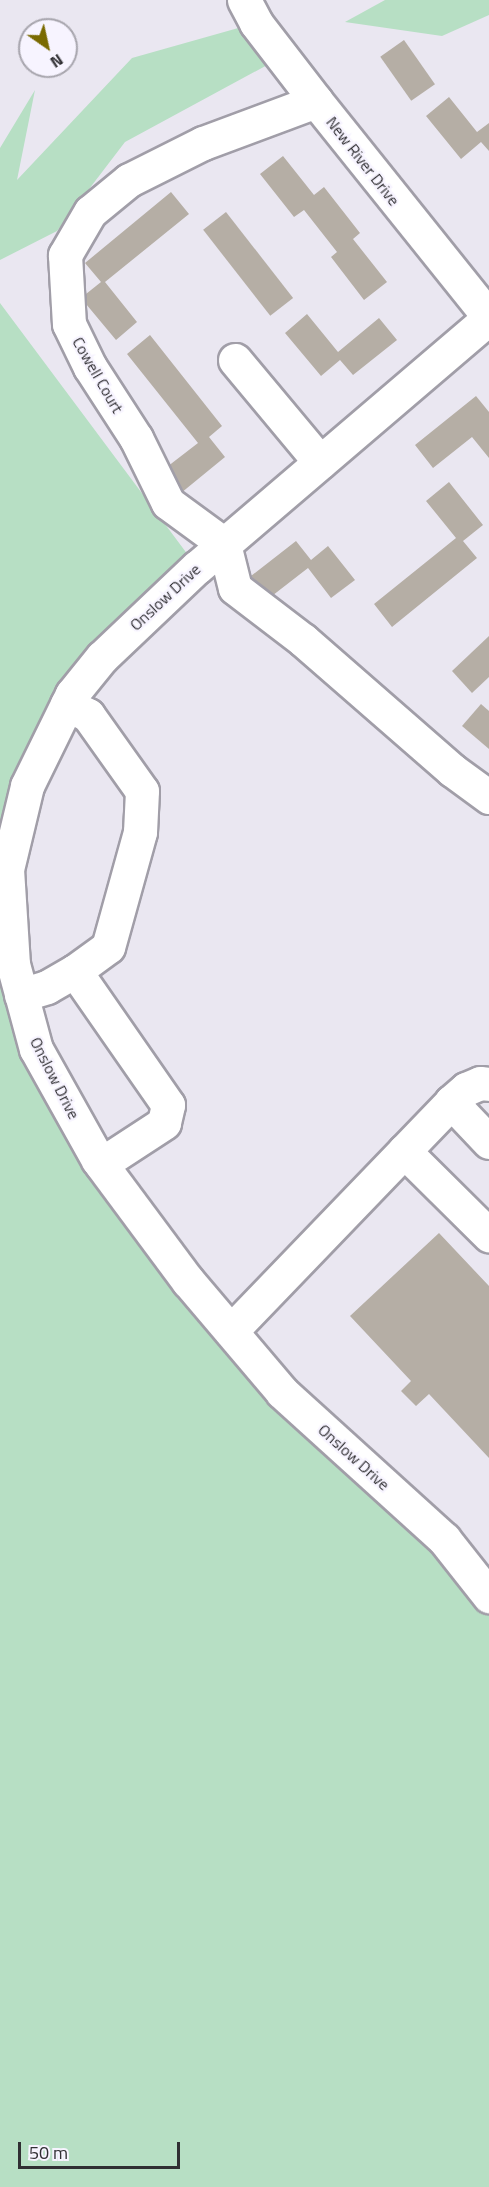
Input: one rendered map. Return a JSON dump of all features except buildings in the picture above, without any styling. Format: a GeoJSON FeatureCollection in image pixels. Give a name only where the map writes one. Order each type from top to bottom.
{"type":"FeatureCollection","features":[{"type":"Feature","properties":{"kind":"street","name":"New River Drive"},"geometry":{"type":"LineString","coordinates":[[244,0],[256,23],[316,101],[489,317]]}},
{"type":"Feature","properties":{"kind":"street","name":"Cowell Court"},"geometry":{"type":"LineString","coordinates":[[224,544],[168,503],[136,438],[90,367],[69,324],[65,255],[90,212],[129,180],[203,143],[316,101]]}},
{"type":"Feature","properties":{"kind":"street","name":"Onslow Drive"},"geometry":{"type":"LineString","coordinates":[[489,317],[224,544],[102,657],[67,704],[27,786],[7,869],[13,964],[36,1049],[101,1164],[189,1281],[282,1392],[444,1539],[489,1596]]}},
{"type":"Feature","properties":{"kind":"street"},"geometry":{"type":"LineString","coordinates":[[235,360],[320,462]]}},
{"type":"Feature","properties":{"kind":"street"},"geometry":{"type":"LineString","coordinates":[[224,544],[235,588],[303,640],[452,770],[489,797]]}},
{"type":"Feature","properties":{"kind":"street"},"geometry":{"type":"LineString","coordinates":[[21,995],[47,987],[75,971],[108,947],[140,832],[142,791],[88,715],[67,704]]}},
{"type":"Feature","properties":{"kind":"street"},"geometry":{"type":"LineString","coordinates":[[75,971],[168,1105],[164,1123],[101,1164]]}},
{"type":"Feature","properties":{"kind":"street"},"geometry":{"type":"LineString","coordinates":[[231,1331],[451,1102],[466,1089],[480,1083],[489,1084]]}},
{"type":"Feature","properties":{"kind":"street"},"geometry":{"type":"LineString","coordinates":[[451,1102],[489,1142]]}},
{"type":"Feature","properties":{"kind":"street"},"geometry":{"type":"LineString","coordinates":[[404,1151],[489,1235]]}},
{"type":"Feature","properties":{"kind":"green space"},"geometry":{"type":"Polygon","coordinates":[[[385,0],[489,0],[489,15],[442,36],[345,22],[385,0]]]}},
{"type":"Feature","properties":{"kind":"green space"},"geometry":{"type":"Polygon","coordinates":[[[256,23],[282,57],[125,142],[57,231],[0,260],[0,148],[35,90],[17,180],[132,58],[256,23]]]}},
{"type":"Feature","properties":{"kind":"green space"},"geometry":{"type":"Polygon","coordinates":[[[0,303],[197,567],[102,657],[7,869],[36,1049],[188,1281],[489,1596],[489,2187],[0,2187],[0,303]]]}}]}
